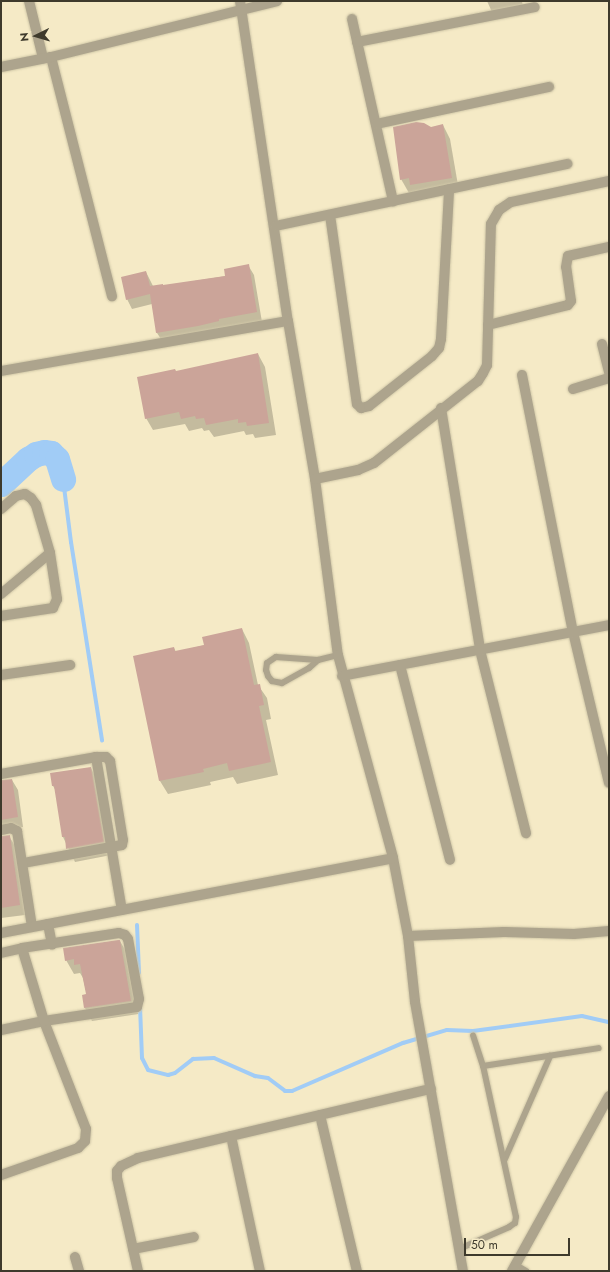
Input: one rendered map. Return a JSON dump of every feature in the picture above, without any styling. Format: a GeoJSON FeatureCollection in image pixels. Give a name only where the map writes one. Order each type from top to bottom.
{"type":"FeatureCollection","features":[{"type":"Feature","properties":{"kind":"street"},"geometry":{"type":"LineString","coordinates":[[29,1],[47,57],[112,296]]}},
{"type":"Feature","properties":{"kind":"street"},"geometry":{"type":"LineString","coordinates":[[1,67],[47,57],[241,5],[277,1]]}},
{"type":"Feature","properties":{"kind":"street"},"geometry":{"type":"LineString","coordinates":[[241,5],[288,321],[315,479],[338,655],[342,676],[393,858],[408,936],[415,1002],[463,1271]]}},
{"type":"Feature","properties":{"kind":"street"},"geometry":{"type":"LineString","coordinates":[[357,42],[535,7]]}},
{"type":"Feature","properties":{"kind":"street"},"geometry":{"type":"LineString","coordinates":[[352,19],[393,201]]}},
{"type":"Feature","properties":{"kind":"street"},"geometry":{"type":"LineString","coordinates":[[376,124],[549,87]]}},
{"type":"Feature","properties":{"kind":"street"},"geometry":{"type":"LineString","coordinates":[[275,226],[567,164]]}},
{"type":"Feature","properties":{"kind":"street"},"geometry":{"type":"LineString","coordinates":[[315,479],[358,470],[374,463],[441,408],[478,381],[486,365],[491,224],[499,210],[511,202],[609,181]]}},
{"type":"Feature","properties":{"kind":"street"},"geometry":{"type":"LineString","coordinates":[[330,215],[357,404],[361,408],[369,406],[432,356],[439,348],[441,339],[449,189]]}},
{"type":"Feature","properties":{"kind":"street"},"geometry":{"type":"LineString","coordinates":[[488,325],[568,305],[571,301],[566,267],[568,256],[609,247]]}},
{"type":"Feature","properties":{"kind":"street"},"geometry":{"type":"LineString","coordinates":[[1,371],[288,321]]}},
{"type":"Feature","properties":{"kind":"street"},"geometry":{"type":"LineString","coordinates":[[602,344],[609,373]]}},
{"type":"Feature","properties":{"kind":"street"},"geometry":{"type":"LineString","coordinates":[[522,375],[573,632],[609,783]]}},
{"type":"Feature","properties":{"kind":"street"},"geometry":{"type":"LineString","coordinates":[[573,389],[609,378]]}},
{"type":"Feature","properties":{"kind":"street"},"geometry":{"type":"LineString","coordinates":[[441,408],[480,650],[526,833]]}},
{"type":"Feature","properties":{"kind":"street"},"geometry":{"type":"LineString","coordinates":[[1,509],[16,496],[25,494],[32,498],[36,505],[50,553],[57,599],[53,608],[1,616]]}},
{"type":"Feature","properties":{"kind":"street"},"geometry":{"type":"LineString","coordinates":[[1,594],[50,553]]}},
{"type":"Feature","properties":{"kind":"street"},"geometry":{"type":"LineString","coordinates":[[342,676],[609,625]]}},
{"type":"Feature","properties":{"kind":"street"},"geometry":{"type":"LineString","coordinates":[[1,675],[70,665]]}},
{"type":"Feature","properties":{"kind":"street"},"geometry":{"type":"LineString","coordinates":[[400,665],[450,860]]}},
{"type":"Feature","properties":{"kind":"street"},"geometry":{"type":"LineString","coordinates":[[1,774],[96,757],[110,849],[122,910]]}},
{"type":"Feature","properties":{"kind":"street"},"geometry":{"type":"LineString","coordinates":[[1,830],[11,828],[17,831],[32,927]]}},
{"type":"Feature","properties":{"kind":"street"},"geometry":{"type":"LineString","coordinates":[[23,863],[110,849]]}},
{"type":"Feature","properties":{"kind":"street"},"geometry":{"type":"LineString","coordinates":[[1,933],[393,858]]}},
{"type":"Feature","properties":{"kind":"street"},"geometry":{"type":"LineString","coordinates":[[48,924],[52,945]]}},
{"type":"Feature","properties":{"kind":"street"},"geometry":{"type":"LineString","coordinates":[[408,936],[512,932],[574,934],[609,931]]}},
{"type":"Feature","properties":{"kind":"street"},"geometry":{"type":"LineString","coordinates":[[1,953],[22,948],[52,945],[119,933],[125,935],[128,939],[139,1003],[137,1007],[44,1021],[1,1030]]}},
{"type":"Feature","properties":{"kind":"street"},"geometry":{"type":"LineString","coordinates":[[1,1176],[78,1148],[85,1141],[86,1129],[44,1021],[22,948]]}},
{"type":"Feature","properties":{"kind":"street"},"geometry":{"type":"LineString","coordinates":[[138,1271],[117,1178],[117,1171],[121,1166],[138,1158],[431,1089]]}},
{"type":"Feature","properties":{"kind":"street"},"geometry":{"type":"LineString","coordinates":[[514,1268],[609,1096]]}},
{"type":"Feature","properties":{"kind":"street"},"geometry":{"type":"LineString","coordinates":[[320,1115],[358,1271]]}},
{"type":"Feature","properties":{"kind":"street"},"geometry":{"type":"LineString","coordinates":[[231,1136],[260,1271]]}},
{"type":"Feature","properties":{"kind":"street"},"geometry":{"type":"LineString","coordinates":[[133,1249],[194,1237]]}},
{"type":"Feature","properties":{"kind":"street"},"geometry":{"type":"LineString","coordinates":[[76,1257],[79,1271]]}},
{"type":"Feature","properties":{"kind":"lane"},"geometry":{"type":"LineString","coordinates":[[318,660],[309,668],[282,683],[272,681],[266,670],[267,663],[276,657],[318,660],[338,655]]}},
{"type":"Feature","properties":{"kind":"lane"},"geometry":{"type":"LineString","coordinates":[[459,1249],[509,1227],[515,1223],[516,1217],[482,1066],[473,1036]]}},
{"type":"Feature","properties":{"kind":"lane"},"geometry":{"type":"LineString","coordinates":[[482,1066],[599,1048]]}},
{"type":"Feature","properties":{"kind":"lane"},"geometry":{"type":"LineString","coordinates":[[504,1161],[550,1056]]}},
{"type":"Feature","properties":{"kind":"lane"},"geometry":{"type":"LineString","coordinates":[[514,1268],[526,1271]]}},
{"type":"Feature","properties":{"kind":"building"},"geometry":{"type":"Polygon","coordinates":[[[416,122],[424,123],[431,127],[443,124],[452,178],[410,185],[409,178],[400,180],[393,127],[416,122]]]}},
{"type":"Feature","properties":{"kind":"building"},"geometry":{"type":"Polygon","coordinates":[[[249,264],[257,312],[219,319],[219,321],[198,326],[156,333],[150,294],[126,300],[121,277],[146,271],[150,286],[163,285],[225,276],[224,269],[249,264]]]}},
{"type":"Feature","properties":{"kind":"building"},"geometry":{"type":"Polygon","coordinates":[[[258,353],[269,423],[247,426],[246,422],[238,423],[238,419],[206,425],[204,418],[196,419],[195,416],[181,419],[179,412],[145,419],[137,377],[175,369],[176,371],[258,353]]]}},
{"type":"Feature","properties":{"kind":"building"},"geometry":{"type":"Polygon","coordinates":[[[242,628],[254,685],[260,684],[264,705],[259,706],[271,762],[229,771],[227,763],[203,769],[204,772],[159,781],[133,656],[174,647],[175,651],[204,645],[202,637],[242,628]]]}},
{"type":"Feature","properties":{"kind":"building"},"geometry":{"type":"Polygon","coordinates":[[[91,767],[104,842],[66,849],[65,837],[62,837],[54,786],[52,786],[50,773],[91,767]]]}},
{"type":"Feature","properties":{"kind":"building"},"geometry":{"type":"Polygon","coordinates":[[[12,779],[18,817],[1,820],[1,780],[12,779]]]}},
{"type":"Feature","properties":{"kind":"building"},"geometry":{"type":"Polygon","coordinates":[[[10,835],[20,905],[1,908],[1,836],[10,835]]]}},
{"type":"Feature","properties":{"kind":"building"},"geometry":{"type":"Polygon","coordinates":[[[120,940],[131,1001],[84,1008],[82,995],[86,994],[80,964],[74,965],[74,959],[65,961],[63,948],[120,940]]]}},
{"type":"Feature","properties":{"kind":"waterway"},"geometry":{"type":"LineString","coordinates":[[1,484],[28,459],[36,454],[44,452],[51,453],[57,459],[63,479]]}},
{"type":"Feature","properties":{"kind":"waterway"},"geometry":{"type":"LineString","coordinates":[[63,479],[71,542],[102,741]]}},
{"type":"Feature","properties":{"kind":"waterway"},"geometry":{"type":"LineString","coordinates":[[137,925],[139,973]]}},
{"type":"Feature","properties":{"kind":"waterway"},"geometry":{"type":"LineString","coordinates":[[140,1006],[142,1058],[148,1070],[168,1075],[175,1073],[193,1059],[214,1058],[255,1076],[268,1078],[285,1091],[292,1091],[403,1043],[447,1030],[473,1031],[582,1016],[609,1022]]}}]}
